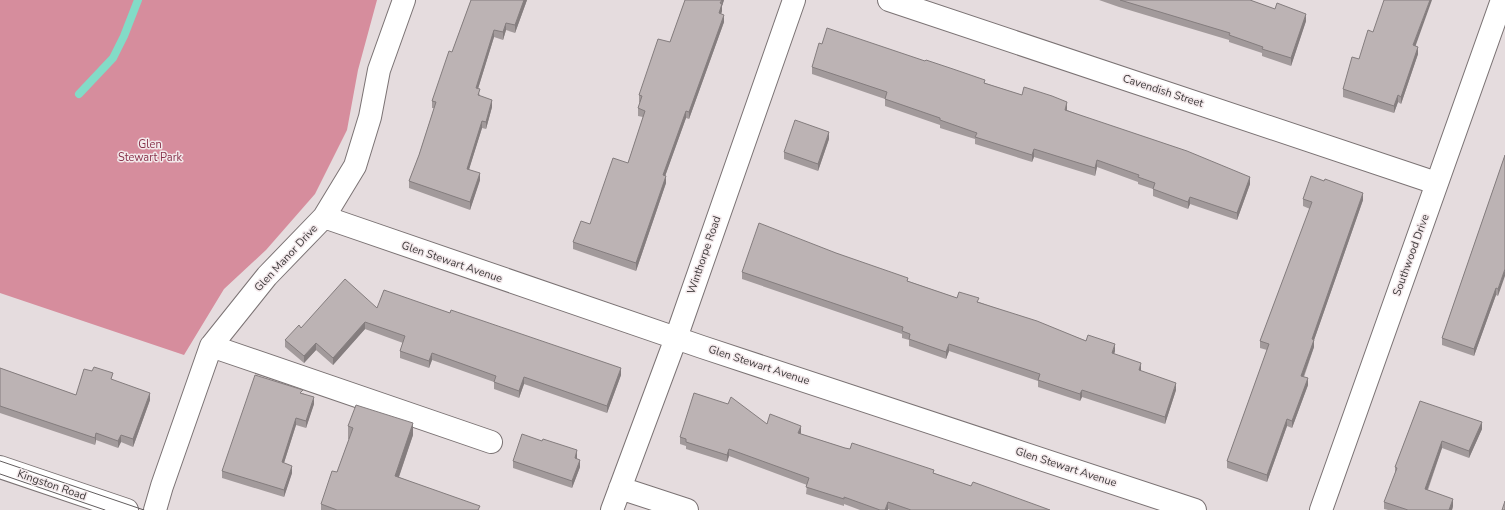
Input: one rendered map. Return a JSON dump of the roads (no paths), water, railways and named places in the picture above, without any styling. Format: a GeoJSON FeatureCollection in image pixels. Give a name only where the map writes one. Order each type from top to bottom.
{"type":"FeatureCollection","features":[{"type":"Feature","properties":{"kind":"street","name":"Glen Manor Drive"},"geometry":{"type":"LineString","coordinates":[[155,510],[211,346],[267,276],[324,217],[355,166],[370,117],[380,70],[404,0]]}},
{"type":"Feature","properties":{"kind":"street","name":"Winthorpe Road"},"geometry":{"type":"LineString","coordinates":[[612,510],[676,338],[794,0]]}},
{"type":"Feature","properties":{"kind":"street","name":"Cavendish Street"},"geometry":{"type":"LineString","coordinates":[[889,0],[1436,183]]}},
{"type":"Feature","properties":{"kind":"street","name":"Southwood Drive"},"geometry":{"type":"LineString","coordinates":[[1321,510],[1502,0]]}},
{"type":"Feature","properties":{"kind":"street","name":"Glen Stewart Avenue"},"geometry":{"type":"LineString","coordinates":[[324,217],[676,338],[1195,510]]}},
{"type":"Feature","properties":{"kind":"street"},"geometry":{"type":"LineString","coordinates":[[211,346],[491,442]]}},
{"type":"Feature","properties":{"kind":"street","name":"Kingston Road"},"geometry":{"type":"LineString","coordinates":[[0,467],[126,510]]}},
{"type":"Feature","properties":{"kind":"street"},"geometry":{"type":"LineString","coordinates":[[620,488],[687,510]]}},
{"type":"Feature","properties":{"kind":"waterway"},"geometry":{"type":"LineString","coordinates":[[79,94],[113,58],[124,36],[138,0]]}},
{"type":"Feature","properties":{"kind":"tram line"},"geometry":{"type":"LineString","coordinates":[[0,461],[144,510]]}},
{"type":"Feature","properties":{"kind":"tram line"},"geometry":{"type":"LineString","coordinates":[[0,474],[105,510]]}},
{"type":"Feature","properties":{"kind":"park label","name":"Glen Stewart Park"},"geometry":{"type":"Point","coordinates":[150,150]}}]}
